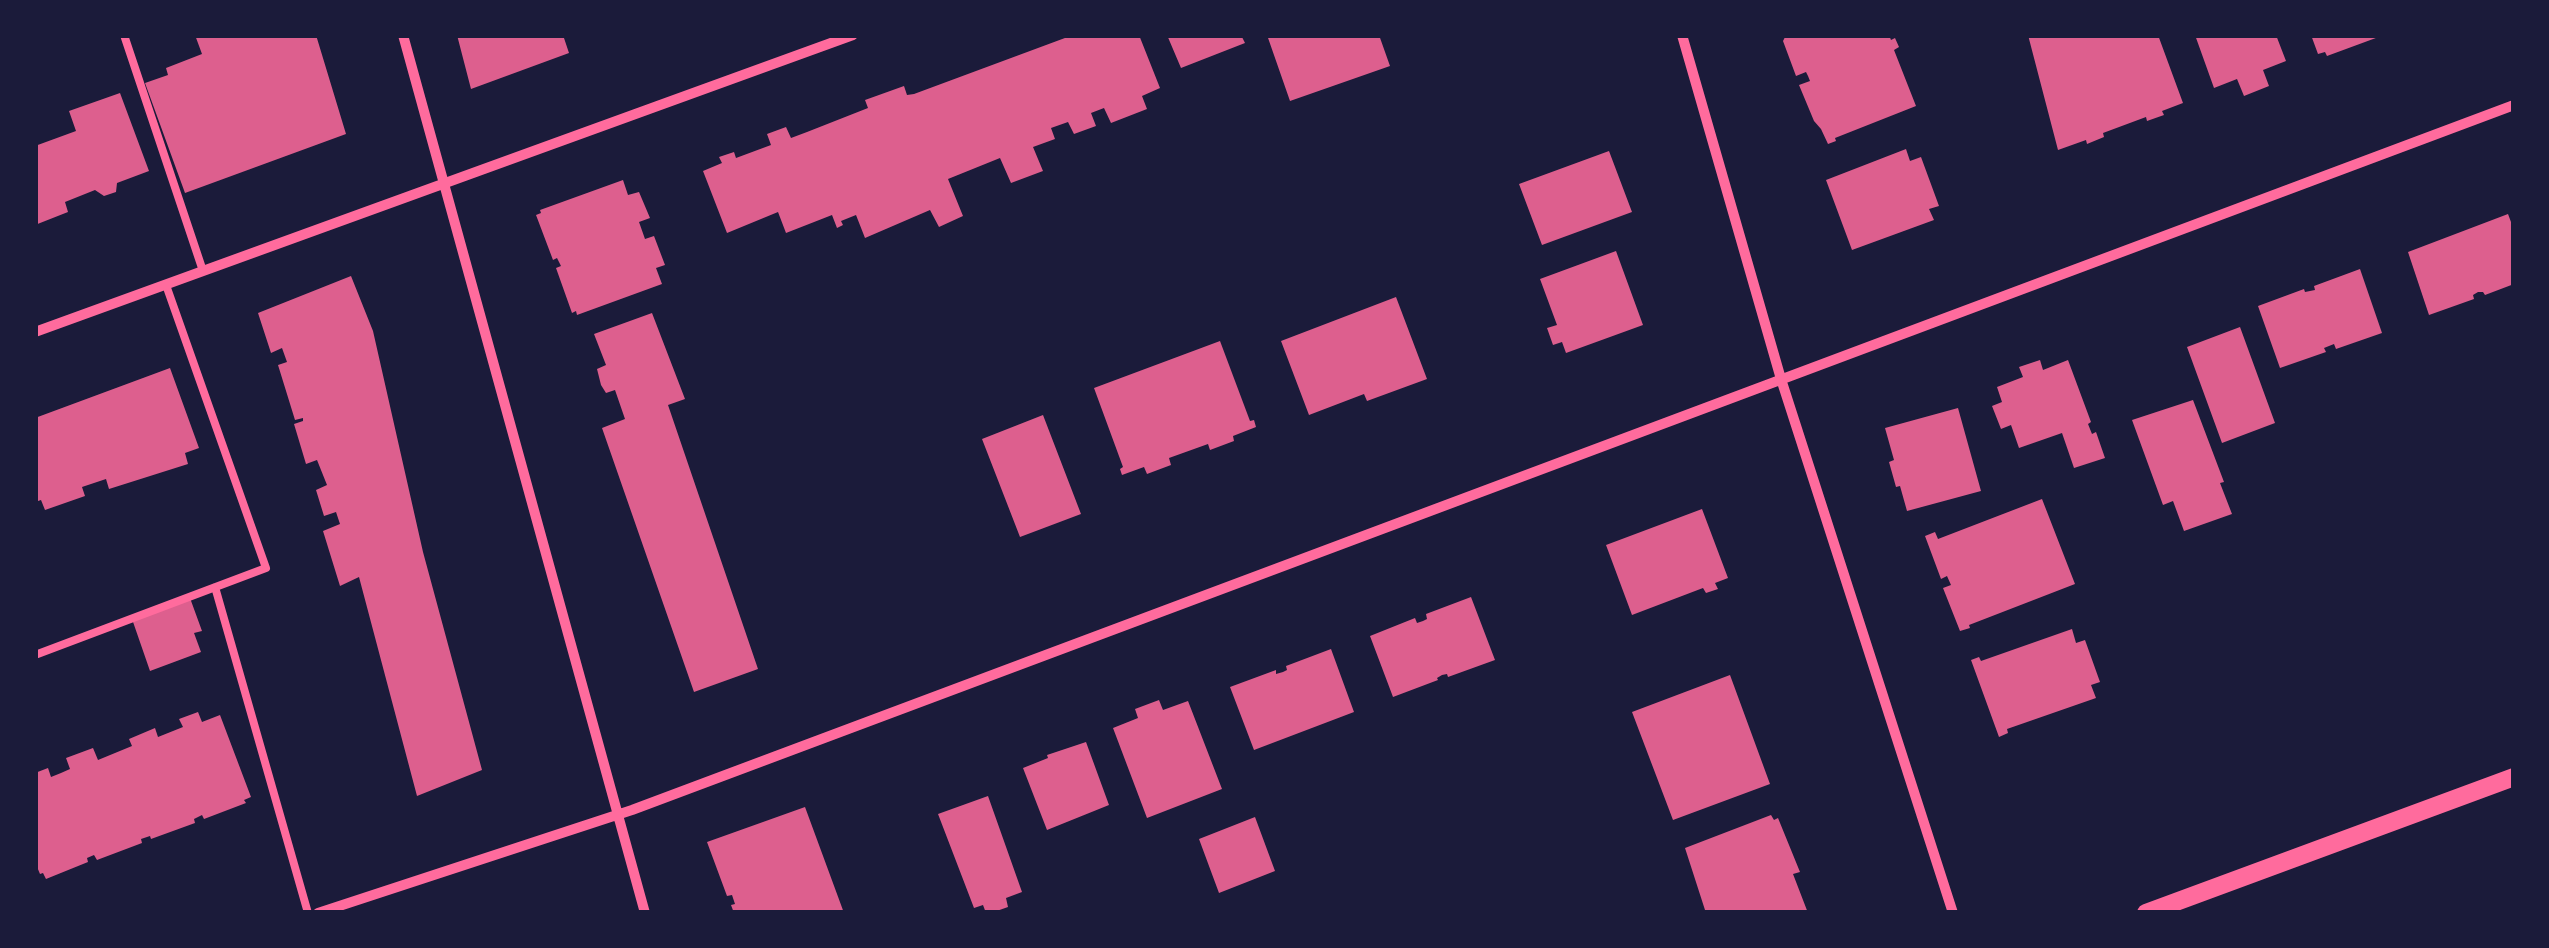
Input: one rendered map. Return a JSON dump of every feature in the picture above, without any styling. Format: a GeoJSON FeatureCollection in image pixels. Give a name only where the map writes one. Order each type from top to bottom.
{"type":"FeatureCollection","features":[{"type":"Feature","properties":{"kind":"street"},"geometry":{"type":"LineString","coordinates":[[403,35],[646,913]]}},
{"type":"Feature","properties":{"kind":"street"},"geometry":{"type":"LineString","coordinates":[[35,332],[853,35]]}},
{"type":"Feature","properties":{"kind":"street"},"geometry":{"type":"LineString","coordinates":[[1682,35],[1781,379],[1953,913]]}},
{"type":"Feature","properties":{"kind":"street"},"geometry":{"type":"LineString","coordinates":[[318,913],[618,814],[2514,104]]}},
{"type":"Feature","properties":{"kind":"street"},"geometry":{"type":"LineString","coordinates":[[2146,913],[2514,776]]}},
{"type":"Feature","properties":{"kind":"lane"},"geometry":{"type":"LineString","coordinates":[[124,35],[203,271]]}},
{"type":"Feature","properties":{"kind":"lane"},"geometry":{"type":"LineString","coordinates":[[35,655],[266,568],[166,285]]}},
{"type":"Feature","properties":{"kind":"lane"},"geometry":{"type":"LineString","coordinates":[[215,587],[308,913]]}},
{"type":"Feature","properties":{"kind":"building"},"geometry":{"type":"Polygon","coordinates":[[[195,35],[316,35],[346,134],[185,193],[145,83],[168,75],[166,68],[202,54],[195,35]]]}},
{"type":"Feature","properties":{"kind":"building"},"geometry":{"type":"Polygon","coordinates":[[[457,35],[563,35],[569,53],[471,89],[457,35]]]}},
{"type":"Feature","properties":{"kind":"building"},"geometry":{"type":"Polygon","coordinates":[[[1073,35],[1139,35],[1160,88],[1142,96],[1147,109],[1111,123],[1104,108],[1091,113],[1096,126],[1074,134],[1068,122],[1051,128],[1055,139],[1033,147],[1043,171],[1011,183],[1000,158],[948,179],[963,216],[939,227],[930,210],[865,238],[856,215],[841,221],[843,225],[837,228],[832,215],[786,233],[778,212],[727,233],[703,171],[722,163],[719,157],[734,152],[736,158],[771,145],[767,134],[786,127],[791,138],[807,132],[868,108],[865,100],[904,86],[907,95],[914,94],[1073,35]]]}},
{"type":"Feature","properties":{"kind":"building"},"geometry":{"type":"Polygon","coordinates":[[[1167,35],[1241,35],[1245,43],[1181,68],[1167,35]]]}},
{"type":"Feature","properties":{"kind":"building"},"geometry":{"type":"Polygon","coordinates":[[[1267,35],[1379,35],[1390,66],[1290,101],[1267,35]]]}},
{"type":"Feature","properties":{"kind":"building"},"geometry":{"type":"Polygon","coordinates":[[[1786,35],[1895,38],[1899,47],[1894,50],[1916,106],[1828,144],[1799,85],[1810,81],[1806,72],[1796,76],[1783,41],[1786,35]]]}},
{"type":"Feature","properties":{"kind":"building"},"geometry":{"type":"Polygon","coordinates":[[[2028,35],[2158,35],[2183,103],[2162,111],[2164,115],[2147,121],[2146,117],[2103,133],[2104,137],[2087,144],[2086,140],[2058,150],[2028,35]]]}},
{"type":"Feature","properties":{"kind":"building"},"geometry":{"type":"Polygon","coordinates":[[[2195,35],[2276,35],[2286,61],[2263,70],[2269,86],[2244,96],[2237,79],[2214,88],[2195,35]]]}},
{"type":"Feature","properties":{"kind":"building"},"geometry":{"type":"Polygon","coordinates":[[[2311,35],[2384,35],[2327,56],[2325,52],[2318,54],[2311,35]]]}},
{"type":"Feature","properties":{"kind":"building"},"geometry":{"type":"Polygon","coordinates":[[[120,93],[149,171],[117,183],[116,192],[104,196],[95,190],[65,202],[68,212],[35,225],[35,146],[76,131],[69,111],[120,93]]]}},
{"type":"Feature","properties":{"kind":"building"},"geometry":{"type":"Polygon","coordinates":[[[1906,149],[1910,161],[1921,157],[1939,206],[1929,209],[1934,220],[1852,250],[1826,180],[1906,149]]]}},
{"type":"Feature","properties":{"kind":"building"},"geometry":{"type":"Polygon","coordinates":[[[1609,151],[1632,212],[1542,245],[1519,184],[1609,151]]]}},
{"type":"Feature","properties":{"kind":"building"},"geometry":{"type":"Polygon","coordinates":[[[623,180],[628,195],[639,192],[650,218],[639,222],[645,239],[654,236],[665,265],[656,268],[662,284],[577,315],[576,311],[572,313],[556,268],[561,266],[557,258],[553,260],[536,215],[540,210],[623,180]]]}},
{"type":"Feature","properties":{"kind":"building"},"geometry":{"type":"Polygon","coordinates":[[[2508,214],[2514,230],[2514,284],[2485,295],[2478,292],[2474,299],[2429,315],[2408,252],[2508,214]]]}},
{"type":"Feature","properties":{"kind":"building"},"geometry":{"type":"Polygon","coordinates":[[[1616,251],[1643,325],[1566,353],[1562,342],[1553,345],[1547,328],[1557,325],[1540,279],[1616,251]]]}},
{"type":"Feature","properties":{"kind":"building"},"geometry":{"type":"Polygon","coordinates":[[[2360,269],[2382,333],[2336,349],[2334,344],[2324,348],[2326,352],[2280,368],[2258,306],[2304,289],[2315,290],[2314,286],[2360,269]]]}},
{"type":"Feature","properties":{"kind":"building"},"geometry":{"type":"Polygon","coordinates":[[[351,276],[373,331],[423,552],[482,770],[417,796],[359,577],[340,586],[323,531],[340,524],[336,512],[324,516],[316,490],[327,485],[317,460],[306,464],[294,424],[303,418],[295,420],[278,365],[287,362],[282,348],[271,353],[258,313],[351,276]]]}},
{"type":"Feature","properties":{"kind":"building"},"geometry":{"type":"Polygon","coordinates":[[[1396,297],[1427,379],[1367,401],[1364,394],[1309,415],[1281,341],[1396,297]]]}},
{"type":"Feature","properties":{"kind":"building"},"geometry":{"type":"Polygon","coordinates":[[[652,313],[685,399],[668,405],[758,669],[694,692],[602,428],[625,419],[615,390],[606,393],[601,385],[597,369],[606,365],[594,334],[652,313]]]}},
{"type":"Feature","properties":{"kind":"building"},"geometry":{"type":"Polygon","coordinates":[[[2240,327],[2275,423],[2222,443],[2187,347],[2240,327]]]}},
{"type":"Feature","properties":{"kind":"building"},"geometry":{"type":"Polygon","coordinates":[[[1220,341],[1250,421],[1254,420],[1256,427],[1210,450],[1208,444],[1169,458],[1171,465],[1147,474],[1144,467],[1122,475],[1123,467],[1094,388],[1220,341]]]}},
{"type":"Feature","properties":{"kind":"building"},"geometry":{"type":"Polygon","coordinates":[[[2040,360],[2043,370],[2068,360],[2091,422],[2088,424],[2092,434],[2096,432],[2105,458],[2074,468],[2062,433],[2019,448],[2011,425],[2001,429],[1992,406],[2002,402],[1997,387],[2023,377],[2019,367],[2040,360]]]}},
{"type":"Feature","properties":{"kind":"building"},"geometry":{"type":"Polygon","coordinates":[[[170,368],[199,448],[185,453],[188,464],[109,489],[106,479],[82,487],[85,496],[45,510],[41,500],[35,502],[35,418],[170,368]]]}},
{"type":"Feature","properties":{"kind":"building"},"geometry":{"type":"Polygon","coordinates":[[[2193,400],[2232,514],[2184,531],[2173,501],[2163,505],[2132,420],[2193,400]]]}},
{"type":"Feature","properties":{"kind":"building"},"geometry":{"type":"Polygon","coordinates":[[[1958,408],[1981,491],[1907,511],[1889,462],[1894,460],[1885,428],[1958,408]]]}},
{"type":"Feature","properties":{"kind":"building"},"geometry":{"type":"Polygon","coordinates":[[[1043,415],[1081,514],[1020,537],[982,439],[1043,415]]]}},
{"type":"Feature","properties":{"kind":"building"},"geometry":{"type":"Polygon","coordinates":[[[2042,499],[2075,584],[1960,631],[1943,588],[1951,585],[1947,576],[1941,579],[1925,536],[1935,532],[1938,539],[2042,499]]]}},
{"type":"Feature","properties":{"kind":"building"},"geometry":{"type":"Polygon","coordinates":[[[1702,509],[1728,578],[1715,583],[1718,589],[1706,593],[1703,588],[1632,615],[1606,545],[1702,509]]]}},
{"type":"Feature","properties":{"kind":"building"},"geometry":{"type":"Polygon","coordinates":[[[1471,597],[1495,660],[1448,677],[1442,675],[1393,697],[1370,636],[1415,618],[1417,623],[1423,621],[1426,614],[1471,597]]]}},
{"type":"Feature","properties":{"kind":"building"},"geometry":{"type":"Polygon","coordinates":[[[190,598],[202,631],[194,633],[201,652],[150,671],[132,619],[190,598]]]}},
{"type":"Feature","properties":{"kind":"building"},"geometry":{"type":"Polygon","coordinates":[[[2072,629],[2076,643],[2085,640],[2100,682],[2091,685],[2096,698],[2007,729],[2008,733],[1999,737],[1971,660],[1979,657],[1981,661],[2072,629]]]}},
{"type":"Feature","properties":{"kind":"building"},"geometry":{"type":"Polygon","coordinates":[[[1331,649],[1354,712],[1254,750],[1230,687],[1276,670],[1276,674],[1283,672],[1286,666],[1331,649]]]}},
{"type":"Feature","properties":{"kind":"building"},"geometry":{"type":"Polygon","coordinates":[[[1730,675],[1770,784],[1673,820],[1632,712],[1730,675]]]}},
{"type":"Feature","properties":{"kind":"building"},"geometry":{"type":"Polygon","coordinates":[[[1159,700],[1163,710],[1188,701],[1222,789],[1147,818],[1113,728],[1138,718],[1135,709],[1159,700]]]}},
{"type":"Feature","properties":{"kind":"building"},"geometry":{"type":"Polygon","coordinates":[[[198,712],[202,722],[220,715],[251,797],[244,800],[246,803],[204,819],[202,815],[194,819],[195,823],[141,839],[142,843],[97,860],[94,855],[87,858],[88,862],[46,879],[40,874],[35,862],[35,773],[48,768],[51,777],[61,773],[70,769],[66,758],[93,748],[98,760],[132,746],[129,739],[155,728],[158,737],[183,727],[179,719],[198,712]]]}},
{"type":"Feature","properties":{"kind":"building"},"geometry":{"type":"Polygon","coordinates":[[[1086,742],[1109,805],[1047,830],[1023,768],[1086,742]]]}},
{"type":"Feature","properties":{"kind":"building"},"geometry":{"type":"Polygon","coordinates":[[[988,796],[1022,892],[1006,898],[1008,907],[991,913],[986,913],[983,905],[974,908],[938,814],[988,796]]]}},
{"type":"Feature","properties":{"kind":"building"},"geometry":{"type":"Polygon","coordinates":[[[805,807],[844,913],[734,913],[732,895],[727,896],[707,842],[805,807]]]}},
{"type":"Feature","properties":{"kind":"building"},"geometry":{"type":"Polygon","coordinates":[[[1771,815],[1774,820],[1778,818],[1800,872],[1793,874],[1808,913],[1698,913],[1705,910],[1685,848],[1771,815]]]}},
{"type":"Feature","properties":{"kind":"building"},"geometry":{"type":"Polygon","coordinates":[[[1255,817],[1275,871],[1219,893],[1199,839],[1255,817]]]}}]}
